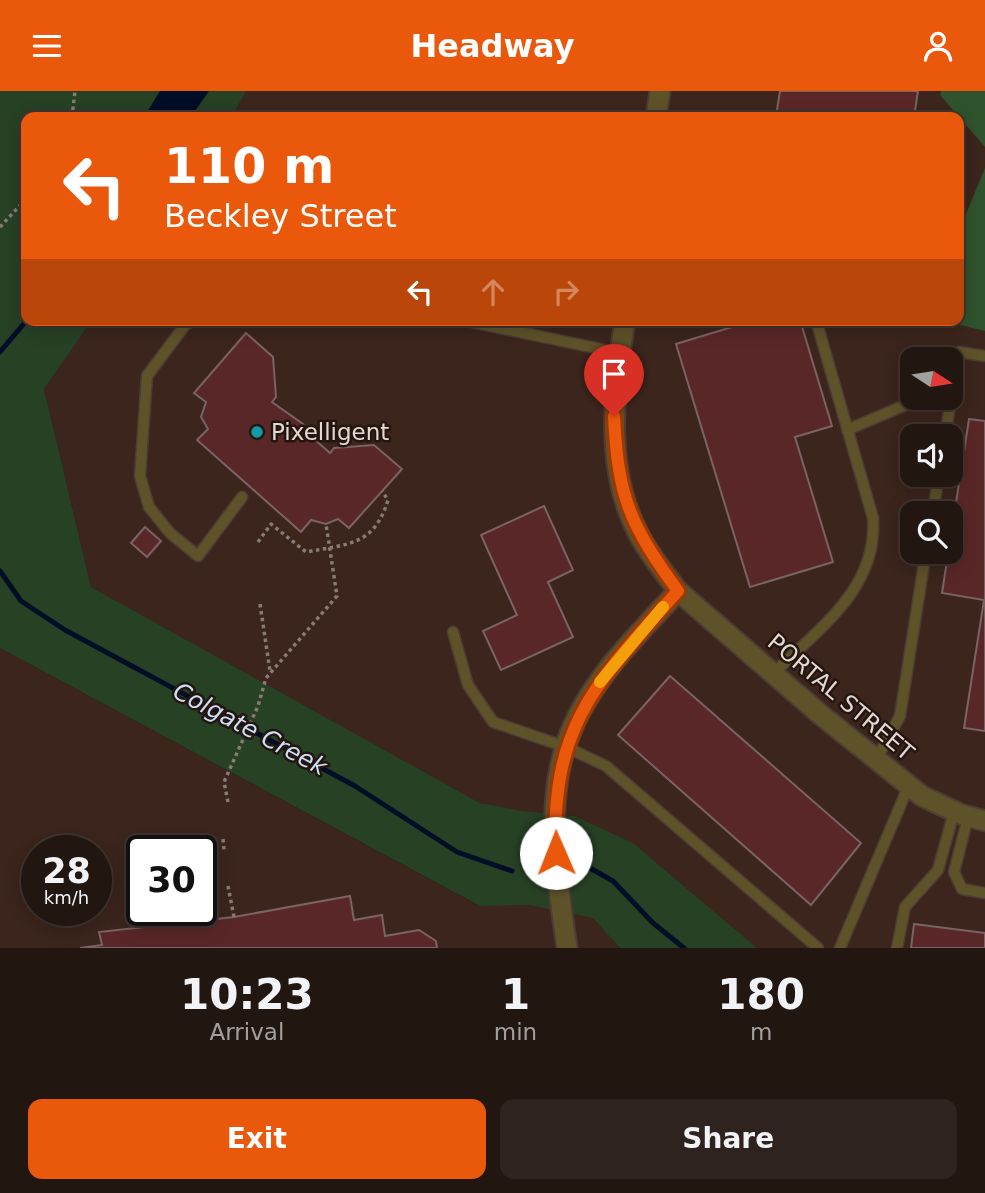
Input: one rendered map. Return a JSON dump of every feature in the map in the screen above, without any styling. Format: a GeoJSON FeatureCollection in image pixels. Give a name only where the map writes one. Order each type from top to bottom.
{"type":"FeatureCollection","features":[{"type":"Feature","properties":{"kind":"street"},"geometry":{"type":"LineString","coordinates":[[657,112],[660,91]]}},
{"type":"Feature","properties":{"kind":"street","name":"PORTAL STREET"},"geometry":{"type":"LineString","coordinates":[[624,326],[614,416],[622,493],[638,532],[678,591],[773,674],[908,785],[969,817]]}},
{"type":"Feature","properties":{"kind":"street"},"geometry":{"type":"LineString","coordinates":[[567,948],[555,828],[566,747],[576,721],[598,684],[678,591]]}},
{"type":"Feature","properties":{"kind":"lane"},"geometry":{"type":"LineString","coordinates":[[184,326],[147,376],[141,476],[149,507],[170,533],[198,556],[242,497]]}},
{"type":"Feature","properties":{"kind":"lane"},"geometry":{"type":"LineString","coordinates":[[491,326],[620,353]]}},
{"type":"Feature","properties":{"kind":"lane"},"geometry":{"type":"LineString","coordinates":[[773,674],[844,604],[863,577],[874,538],[873,519],[818,326]]}},
{"type":"Feature","properties":{"kind":"lane"},"geometry":{"type":"LineString","coordinates":[[947,424],[959,352],[985,356]]}},
{"type":"Feature","properties":{"kind":"lane"},"geometry":{"type":"LineString","coordinates":[[847,430],[900,407]]}},
{"type":"Feature","properties":{"kind":"lane"},"geometry":{"type":"LineString","coordinates":[[876,760],[900,716],[924,564]]}},
{"type":"Feature","properties":{"kind":"lane"},"geometry":{"type":"LineString","coordinates":[[453,632],[468,685],[493,722],[566,747],[606,766],[818,948]]}},
{"type":"Feature","properties":{"kind":"lane"},"geometry":{"type":"LineString","coordinates":[[840,948],[908,785]]}},
{"type":"Feature","properties":{"kind":"lane"},"geometry":{"type":"LineString","coordinates":[[969,817],[954,872],[962,889],[985,893]]}},
{"type":"Feature","properties":{"kind":"lane"},"geometry":{"type":"LineString","coordinates":[[897,948],[905,907],[938,870],[969,817]]}},
{"type":"Feature","properties":{"kind":"path"},"geometry":{"type":"LineString","coordinates":[[73,112],[75,91]]}},
{"type":"Feature","properties":{"kind":"path"},"geometry":{"type":"LineString","coordinates":[[0,226],[21,204]]}},
{"type":"Feature","properties":{"kind":"path"},"geometry":{"type":"LineString","coordinates":[[258,542],[271,524],[306,552],[353,544],[381,523],[388,500],[382,491]]}},
{"type":"Feature","properties":{"kind":"path"},"geometry":{"type":"LineString","coordinates":[[228,802],[224,782],[270,672],[337,596],[326,524]]}},
{"type":"Feature","properties":{"kind":"path"},"geometry":{"type":"LineString","coordinates":[[260,604],[270,672]]}},
{"type":"Feature","properties":{"kind":"path"},"geometry":{"type":"LineString","coordinates":[[223,839],[224,850]]}},
{"type":"Feature","properties":{"kind":"path"},"geometry":{"type":"LineString","coordinates":[[228,885],[234,917]]}},
{"type":"Feature","properties":{"kind":"shaded area"},"geometry":{"type":"Polygon","coordinates":[[[246,91],[985,91],[985,948],[757,948],[633,843],[480,803],[91,587],[44,389],[88,326],[964,326],[964,112],[235,112],[246,91]]]}},
{"type":"Feature","properties":{"kind":"shaded area"},"geometry":{"type":"Polygon","coordinates":[[[0,648],[479,906],[529,905],[593,918],[620,948],[0,948],[0,648]]]}},
{"type":"Feature","properties":{"kind":"green space"},"geometry":{"type":"Polygon","coordinates":[[[0,91],[246,91],[235,112],[21,112],[21,326],[88,326],[44,389],[91,587],[480,803],[522,811],[574,816],[633,843],[757,948],[620,948],[593,918],[529,905],[480,906],[0,648],[0,91]]]}},
{"type":"Feature","properties":{"kind":"green space"},"geometry":{"type":"Polygon","coordinates":[[[941,91],[985,91],[985,147],[964,123],[964,112],[955,112],[940,95],[941,91]]]}},
{"type":"Feature","properties":{"kind":"green space"},"geometry":{"type":"Polygon","coordinates":[[[985,168],[985,331],[964,326],[964,219],[985,168]]]}},
{"type":"Feature","properties":{"kind":"water"},"geometry":{"type":"Polygon","coordinates":[[[160,91],[209,91],[194,112],[147,112],[160,91]]]}},
{"type":"Feature","properties":{"kind":"building"},"geometry":{"type":"Polygon","coordinates":[[[780,91],[918,91],[915,112],[777,112],[780,91]]]}},
{"type":"Feature","properties":{"kind":"building"},"geometry":{"type":"Polygon","coordinates":[[[735,326],[802,326],[832,426],[795,437],[833,562],[750,587],[676,344],[735,326]]]}},
{"type":"Feature","properties":{"kind":"building","name":"Pixelligent"},"geometry":{"type":"Polygon","coordinates":[[[246,333],[273,357],[276,397],[272,402],[303,424],[313,438],[330,453],[334,448],[374,445],[402,469],[349,528],[338,519],[326,524],[311,520],[301,532],[197,440],[208,429],[201,417],[206,402],[194,393],[246,333]]]}},
{"type":"Feature","properties":{"kind":"building"},"geometry":{"type":"Polygon","coordinates":[[[969,419],[985,421],[985,731],[964,728],[984,600],[942,593],[946,564],[963,564],[963,501],[956,501],[958,487],[963,487],[963,458],[969,419]]]}},
{"type":"Feature","properties":{"kind":"building"},"geometry":{"type":"Polygon","coordinates":[[[544,506],[573,570],[548,582],[573,637],[501,670],[483,631],[517,615],[481,535],[544,506]]]}},
{"type":"Feature","properties":{"kind":"building"},"geometry":{"type":"Polygon","coordinates":[[[145,527],[161,541],[147,557],[131,543],[145,527]]]}},
{"type":"Feature","properties":{"kind":"building"},"geometry":{"type":"Polygon","coordinates":[[[670,676],[861,843],[811,905],[618,735],[670,676]]]}},
{"type":"Feature","properties":{"kind":"building"},"geometry":{"type":"Polygon","coordinates":[[[350,896],[354,920],[382,915],[385,936],[419,930],[436,941],[437,948],[80,948],[102,945],[99,932],[153,926],[217,926],[217,919],[350,896]]]}},
{"type":"Feature","properties":{"kind":"building"},"geometry":{"type":"Polygon","coordinates":[[[914,924],[985,933],[985,948],[911,948],[914,924]]]}},
{"type":"Feature","properties":{"kind":"waterway","name":"Colgate Creek"},"geometry":{"type":"LineString","coordinates":[[0,352],[22,326]]}},
{"type":"Feature","properties":{"kind":"waterway","name":"Colgate Creek"},"geometry":{"type":"LineString","coordinates":[[0,571],[21,601],[65,630],[355,786],[457,852],[512,871]]}},
{"type":"Feature","properties":{"kind":"waterway","name":"Colgate Creek"},"geometry":{"type":"LineString","coordinates":[[581,863],[613,881],[653,923],[684,948]]}},
{"type":"Feature","properties":{"kind":"slow traffic"},"geometry":{"type":"LineString","coordinates":[[600,682],[663,607]]}},
{"type":"Feature","properties":{"kind":"place","name":"Pixelligent"},"geometry":{"type":"Point","coordinates":[257,432]}},
{"type":"Feature","properties":{"kind":"route"},"geometry":{"type":"LineString","coordinates":[[556,853],[558,790],[568,738],[598,684],[678,591],[638,532],[622,493],[616,458],[614,416]]}}]}
